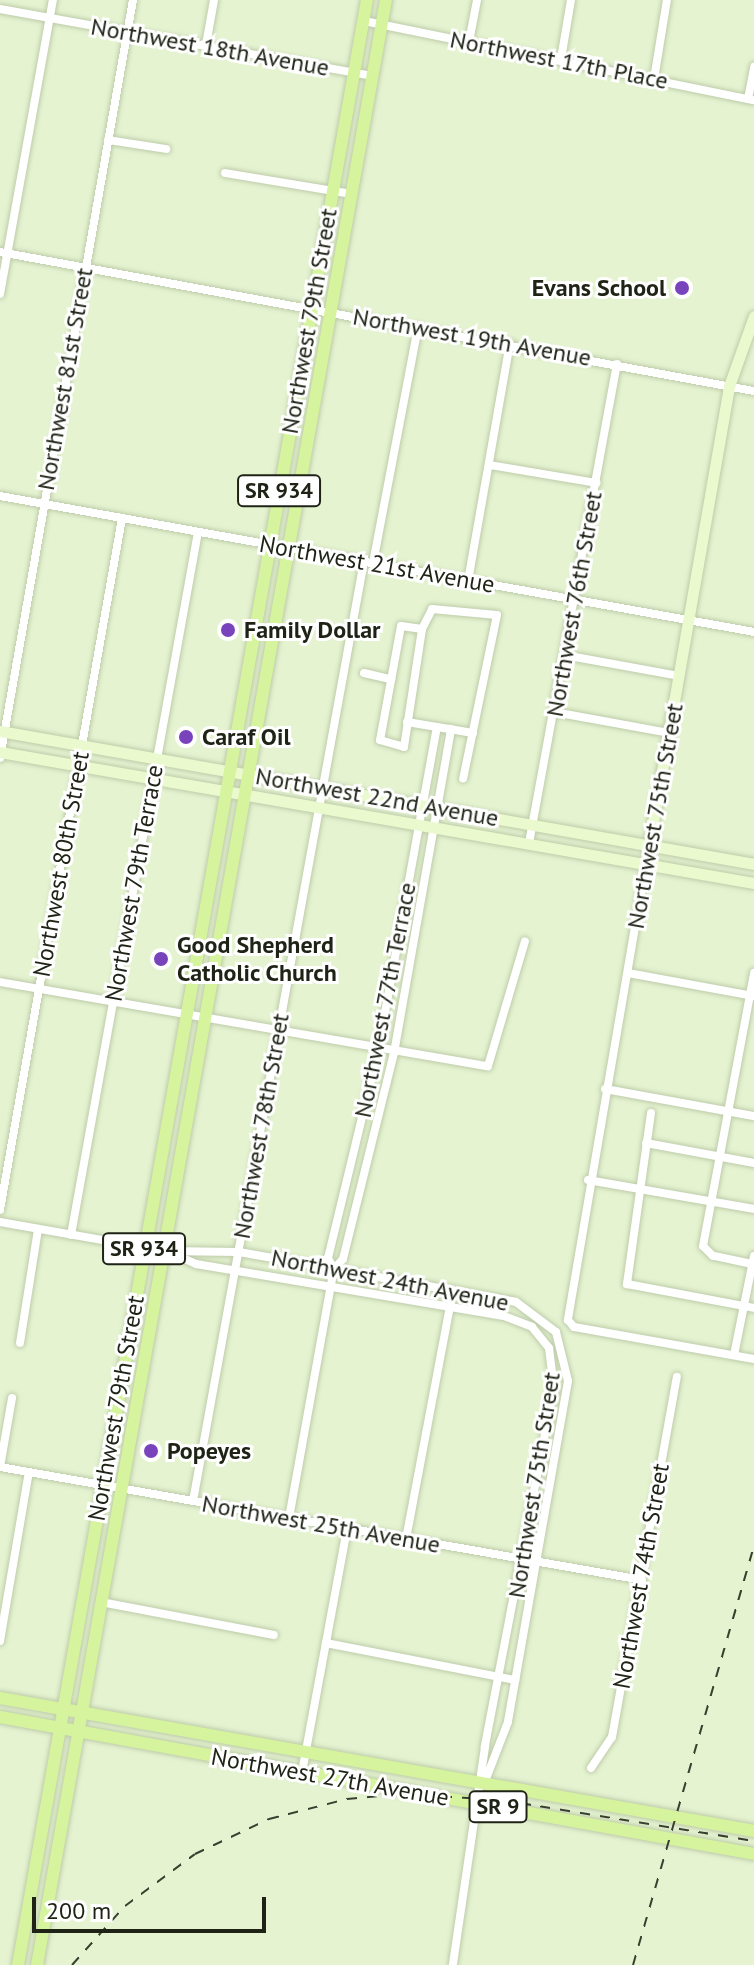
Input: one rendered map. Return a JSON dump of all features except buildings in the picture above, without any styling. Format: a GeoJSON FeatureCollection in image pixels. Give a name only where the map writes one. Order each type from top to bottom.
{"type":"FeatureCollection","features":[{"type":"Feature","properties":{"kind":"main road","name":"Northwest 79th Street"},"geometry":{"type":"LineString","coordinates":[[18,1965],[367,0]]}},
{"type":"Feature","properties":{"kind":"main road","name":"Northwest 79th Street"},"geometry":{"type":"LineString","coordinates":[[37,1965],[386,0]]}},
{"type":"Feature","properties":{"kind":"main road","name":"Northwest 75th Street"},"geometry":{"type":"LineString","coordinates":[[649,845],[729,386],[754,316]]}},
{"type":"Feature","properties":{"kind":"main road"},"geometry":{"type":"LineString","coordinates":[[292,413],[312,417]]}},
{"type":"Feature","properties":{"kind":"main road"},"geometry":{"type":"LineString","coordinates":[[248,670],[265,672]]}},
{"type":"Feature","properties":{"kind":"main road","name":"Northwest 22nd Avenue"},"geometry":{"type":"LineString","coordinates":[[2,731],[754,864]]}},
{"type":"Feature","properties":{"kind":"main road","name":"Northwest 22nd Avenue"},"geometry":{"type":"LineString","coordinates":[[0,754],[245,792],[754,883]]}},
{"type":"Feature","properties":{"kind":"main road"},"geometry":{"type":"LineString","coordinates":[[208,892],[217,909],[217,947]]}},
{"type":"Feature","properties":{"kind":"main road"},"geometry":{"type":"LineString","coordinates":[[165,1130],[185,1133]]}},
{"type":"Feature","properties":{"kind":"main road"},"geometry":{"type":"LineString","coordinates":[[123,1365],[143,1369]]}},
{"type":"Feature","properties":{"kind":"main road","name":"Northwest 27th Avenue"},"geometry":{"type":"LineString","coordinates":[[0,1698],[754,1831]]}},
{"type":"Feature","properties":{"kind":"main road","name":"Northwest 27th Avenue"},"geometry":{"type":"LineString","coordinates":[[0,1717],[754,1854]]}},
{"type":"Feature","properties":{"kind":"main road"},"geometry":{"type":"LineString","coordinates":[[182,1750],[185,1732]]}},
{"type":"Feature","properties":{"kind":"main road"},"geometry":{"type":"LineString","coordinates":[[338,1778],[341,1760]]}},
{"type":"Feature","properties":{"kind":"street"},"geometry":{"type":"LineString","coordinates":[[0,294],[4,252],[53,0]]}},
{"type":"Feature","properties":{"kind":"street","name":"Northwest 81st Street"},"geometry":{"type":"LineString","coordinates":[[0,754],[133,0]]}},
{"type":"Feature","properties":{"kind":"street"},"geometry":{"type":"LineString","coordinates":[[206,45],[214,0]]}},
{"type":"Feature","properties":{"kind":"street"},"geometry":{"type":"LineString","coordinates":[[469,42],[477,0]]}},
{"type":"Feature","properties":{"kind":"street"},"geometry":{"type":"LineString","coordinates":[[561,59],[571,0]]}},
{"type":"Feature","properties":{"kind":"street"},"geometry":{"type":"LineString","coordinates":[[654,79],[667,0]]}},
{"type":"Feature","properties":{"kind":"street","name":"Northwest 18th Avenue"},"geometry":{"type":"LineString","coordinates":[[0,9],[372,76]]}},
{"type":"Feature","properties":{"kind":"street","name":"Northwest 17th Place"},"geometry":{"type":"LineString","coordinates":[[364,21],[751,100]]}},
{"type":"Feature","properties":{"kind":"street"},"geometry":{"type":"LineString","coordinates":[[751,100],[754,67]]}},
{"type":"Feature","properties":{"kind":"street"},"geometry":{"type":"LineString","coordinates":[[108,140],[166,149]]}},
{"type":"Feature","properties":{"kind":"street"},"geometry":{"type":"LineString","coordinates":[[225,173],[352,194]]}},
{"type":"Feature","properties":{"kind":"street","name":"Northwest 19th Avenue"},"geometry":{"type":"LineString","coordinates":[[4,252],[754,391]]}},
{"type":"Feature","properties":{"kind":"street","name":"Northwest 78th Street"},"geometry":{"type":"LineString","coordinates":[[193,1501],[339,683],[418,327]]}},
{"type":"Feature","properties":{"kind":"street"},"geometry":{"type":"LineString","coordinates":[[468,581],[510,344]]}},
{"type":"Feature","properties":{"kind":"street","name":"Northwest 76th Street"},"geometry":{"type":"LineString","coordinates":[[529,843],[617,364]]}},
{"type":"Feature","properties":{"kind":"street"},"geometry":{"type":"LineString","coordinates":[[490,465],[596,483]]}},
{"type":"Feature","properties":{"kind":"street","name":"Northwest 21st Avenue"},"geometry":{"type":"LineString","coordinates":[[0,496],[754,632]]}},
{"type":"Feature","properties":{"kind":"street","name":"Northwest 80th Street"},"geometry":{"type":"LineString","coordinates":[[0,1210],[122,518]]}},
{"type":"Feature","properties":{"kind":"street","name":"Northwest 79th Terrace"},"geometry":{"type":"LineString","coordinates":[[71,1235],[198,532]]}},
{"type":"Feature","properties":{"kind":"street"},"geometry":{"type":"LineString","coordinates":[[422,629],[401,626],[380,740],[404,747],[422,629],[442,605],[497,615],[463,779]]}},
{"type":"Feature","properties":{"kind":"street"},"geometry":{"type":"LineString","coordinates":[[564,655],[680,676]]}},
{"type":"Feature","properties":{"kind":"street"},"geometry":{"type":"LineString","coordinates":[[364,673],[391,679]]}},
{"type":"Feature","properties":{"kind":"street"},"geometry":{"type":"LineString","coordinates":[[554,712],[670,733]]}},
{"type":"Feature","properties":{"kind":"street"},"geometry":{"type":"LineString","coordinates":[[407,722],[473,733]]}},
{"type":"Feature","properties":{"kind":"street","name":"Northwest 77th Terrace"},"geometry":{"type":"LineString","coordinates":[[289,1518],[334,1269],[343,1259],[394,1053],[437,727]]}},
{"type":"Feature","properties":{"kind":"street","name":"Northwest 77th Terrace"},"geometry":{"type":"LineString","coordinates":[[428,806],[451,729]]}},
{"type":"Feature","properties":{"kind":"street","name":"Northwest 77th Terrace"},"geometry":{"type":"LineString","coordinates":[[334,1269],[328,1258],[378,1051],[426,825]]}},
{"type":"Feature","properties":{"kind":"street","name":"Northwest 75th Street"},"geometry":{"type":"LineString","coordinates":[[649,845],[588,1180],[568,1320],[734,1355]]}},
{"type":"Feature","properties":{"kind":"street"},"geometry":{"type":"LineString","coordinates":[[0,982],[112,1000],[378,1051],[488,1066],[525,941]]}},
{"type":"Feature","properties":{"kind":"street"},"geometry":{"type":"LineString","coordinates":[[628,973],[752,995]]}},
{"type":"Feature","properties":{"kind":"street"},"geometry":{"type":"LineString","coordinates":[[754,973],[711,1202],[705,1251],[753,1260],[749,1308],[734,1355],[754,1359]]}},
{"type":"Feature","properties":{"kind":"street"},"geometry":{"type":"LineString","coordinates":[[605,1089],[754,1116]]}},
{"type":"Feature","properties":{"kind":"street"},"geometry":{"type":"LineString","coordinates":[[368,1091],[384,1095]]}},
{"type":"Feature","properties":{"kind":"street"},"geometry":{"type":"LineString","coordinates":[[651,1113],[623,1273],[627,1284],[749,1308]]}},
{"type":"Feature","properties":{"kind":"street"},"geometry":{"type":"LineString","coordinates":[[646,1143],[754,1163]]}},
{"type":"Feature","properties":{"kind":"street"},"geometry":{"type":"LineString","coordinates":[[351,1162],[366,1165]]}},
{"type":"Feature","properties":{"kind":"street"},"geometry":{"type":"LineString","coordinates":[[588,1180],[754,1209]]}},
{"type":"Feature","properties":{"kind":"street","name":"Northwest 24th Avenue"},"geometry":{"type":"LineString","coordinates":[[0,1222],[165,1251],[239,1252],[453,1290],[537,1313],[567,1354]]}},
{"type":"Feature","properties":{"kind":"street"},"geometry":{"type":"LineString","coordinates":[[20,1343],[38,1229]]}},
{"type":"Feature","properties":{"kind":"street","name":"Northwest 75th Street"},"geometry":{"type":"LineString","coordinates":[[165,1251],[236,1269],[522,1321],[543,1337],[555,1374],[453,1965]]}},
{"type":"Feature","properties":{"kind":"street"},"geometry":{"type":"LineString","coordinates":[[406,1539],[453,1290]]}},
{"type":"Feature","properties":{"kind":"street","name":"Northwest 75th Street"},"geometry":{"type":"LineString","coordinates":[[484,1784],[515,1680],[559,1435],[567,1354]]}},
{"type":"Feature","properties":{"kind":"street","name":"Northwest 74th Street"},"geometry":{"type":"LineString","coordinates":[[591,1768],[610,1746],[677,1377]]}},
{"type":"Feature","properties":{"kind":"street"},"geometry":{"type":"LineString","coordinates":[[0,1467],[12,1398]]}},
{"type":"Feature","properties":{"kind":"street"},"geometry":{"type":"LineString","coordinates":[[546,1432],[559,1435]]}},
{"type":"Feature","properties":{"kind":"street","name":"Northwest 25th Avenue"},"geometry":{"type":"LineString","coordinates":[[0,1467],[642,1580]]}},
{"type":"Feature","properties":{"kind":"street"},"geometry":{"type":"LineString","coordinates":[[0,1641],[29,1472]]}},
{"type":"Feature","properties":{"kind":"street"},"geometry":{"type":"LineString","coordinates":[[535,1493],[548,1495]]}},
{"type":"Feature","properties":{"kind":"street"},"geometry":{"type":"LineString","coordinates":[[302,1772],[347,1529]]}},
{"type":"Feature","properties":{"kind":"street"},"geometry":{"type":"LineString","coordinates":[[101,1602],[274,1635]]}},
{"type":"Feature","properties":{"kind":"street"},"geometry":{"type":"LineString","coordinates":[[512,1622],[525,1624]]}},
{"type":"Feature","properties":{"kind":"street"},"geometry":{"type":"LineString","coordinates":[[326,1643],[515,1680]]}},
{"type":"Feature","properties":{"kind":"railway"},"geometry":{"type":"LineString","coordinates":[[633,1965],[754,1545]]}},
{"type":"Feature","properties":{"kind":"railway"},"geometry":{"type":"LineString","coordinates":[[72,1965],[125,1906],[195,1854],[269,1819],[347,1799],[402,1794],[501,1800],[754,1841]]}},
{"type":"Feature","properties":{"kind":"place","name":"Evans School"},"geometry":{"type":"Point","coordinates":[682,288]}},
{"type":"Feature","properties":{"kind":"place","name":"Family Dollar"},"geometry":{"type":"Point","coordinates":[228,630]}},
{"type":"Feature","properties":{"kind":"place","name":"Caraf Oil"},"geometry":{"type":"Point","coordinates":[186,737]}},
{"type":"Feature","properties":{"kind":"place","name":"Good Shepherd Catholic Church"},"geometry":{"type":"Point","coordinates":[161,959]}},
{"type":"Feature","properties":{"kind":"place","name":"Popeyes"},"geometry":{"type":"Point","coordinates":[151,1451]}}]}
